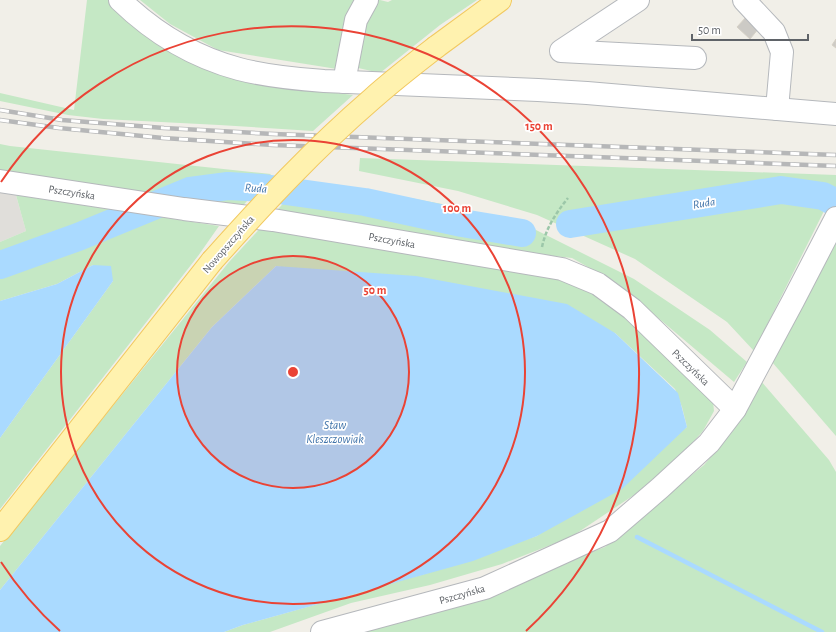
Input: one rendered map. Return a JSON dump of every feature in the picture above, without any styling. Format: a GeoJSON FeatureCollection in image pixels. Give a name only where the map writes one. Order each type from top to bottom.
{"type":"FeatureCollection","features":[{"type":"Feature","properties":{"kind":"main road","name":"Nowopszczyńska"},"geometry":{"type":"LineString","coordinates":[[0,530],[212,261],[279,187],[373,98],[436,47],[500,0]]}},
{"type":"Feature","properties":{"kind":"street"},"geometry":{"type":"LineString","coordinates":[[120,0],[134,14],[160,33],[190,50],[222,64],[252,72],[304,80],[545,91],[836,114]]}},
{"type":"Feature","properties":{"kind":"street"},"geometry":{"type":"LineString","coordinates":[[344,82],[356,20],[367,0]]}},
{"type":"Feature","properties":{"kind":"street"},"geometry":{"type":"LineString","coordinates":[[638,0],[560,51],[695,58]]}},
{"type":"Feature","properties":{"kind":"street"},"geometry":{"type":"LineString","coordinates":[[744,0],[774,32],[782,52],[777,109]]}},
{"type":"Feature","properties":{"kind":"street","name":"Pszczyńska"},"geometry":{"type":"LineString","coordinates":[[0,181],[184,209],[273,220],[562,269],[598,284],[632,309],[735,409]]}},
{"type":"Feature","properties":{"kind":"street","name":"Pszczyńska"},"geometry":{"type":"LineString","coordinates":[[322,632],[485,588],[610,531],[709,443],[735,409],[836,218]]}},
{"type":"Feature","properties":{"kind":"path"},"geometry":{"type":"LineString","coordinates":[[538,265],[548,228],[568,198]]}},
{"type":"Feature","properties":{"kind":"shaded area"},"geometry":{"type":"Polygon","coordinates":[[[0,172],[10,174],[26,231],[0,242],[0,172]]]}},
{"type":"Feature","properties":{"kind":"green space"},"geometry":{"type":"Polygon","coordinates":[[[87,0],[108,0],[144,33],[258,83],[353,95],[313,131],[103,119],[68,115],[0,101],[0,93],[74,110],[87,0]]]}},
{"type":"Feature","properties":{"kind":"green space"},"geometry":{"type":"Polygon","coordinates":[[[140,0],[360,0],[337,69],[218,50],[170,24],[140,0]]]}},
{"type":"Feature","properties":{"kind":"green space"},"geometry":{"type":"Polygon","coordinates":[[[375,0],[388,2],[392,0],[477,0],[440,25],[380,73],[354,67],[365,14],[375,0]]]}},
{"type":"Feature","properties":{"kind":"green space"},"geometry":{"type":"Polygon","coordinates":[[[0,144],[271,174],[239,210],[0,172],[0,144]]]}},
{"type":"Feature","properties":{"kind":"green space"},"geometry":{"type":"Polygon","coordinates":[[[360,158],[836,175],[836,187],[754,351],[727,322],[635,259],[537,215],[458,191],[359,171],[360,158]]]}},
{"type":"Feature","properties":{"kind":"green space"},"geometry":{"type":"Polygon","coordinates":[[[304,181],[340,185],[453,206],[524,224],[634,279],[710,330],[747,362],[734,382],[618,284],[572,258],[526,253],[521,269],[577,285],[598,296],[626,318],[713,401],[714,411],[703,431],[684,452],[640,491],[571,537],[502,564],[430,585],[351,603],[270,632],[224,632],[243,625],[428,573],[537,536],[687,427],[682,407],[675,389],[615,333],[276,266],[212,327],[0,590],[0,546],[229,262],[304,181]]]}},
{"type":"Feature","properties":{"kind":"green space"},"geometry":{"type":"Polygon","coordinates":[[[16,195],[219,226],[198,256],[0,509],[0,438],[113,281],[93,265],[57,284],[0,301],[0,242],[26,231],[16,195]]]}},
{"type":"Feature","properties":{"kind":"green space"},"geometry":{"type":"Polygon","coordinates":[[[836,235],[836,436],[772,362],[836,235]]]}},
{"type":"Feature","properties":{"kind":"green space"},"geometry":{"type":"Polygon","coordinates":[[[761,381],[829,460],[836,472],[836,632],[356,632],[433,613],[605,547],[704,465],[733,431],[761,381]]]}},
{"type":"Feature","properties":{"kind":"water"},"geometry":{"type":"Polygon","coordinates":[[[93,265],[111,266],[113,281],[0,438],[0,301],[57,284],[93,265]]]}},
{"type":"Feature","properties":{"kind":"water","name":"Staw Kleszczowiak"},"geometry":{"type":"Polygon","coordinates":[[[276,266],[416,276],[567,304],[615,333],[678,393],[687,427],[622,489],[537,536],[473,561],[243,625],[224,632],[0,632],[0,590],[212,327],[276,266]]]}},
{"type":"Feature","properties":{"kind":"building"},"geometry":{"type":"Polygon","coordinates":[[[747,16],[759,28],[750,39],[737,27],[747,16]]]}},
{"type":"Feature","properties":{"kind":"building"},"geometry":{"type":"Polygon","coordinates":[[[836,39],[836,48],[832,45],[836,39]]]}},
{"type":"Feature","properties":{"kind":"waterway","name":"Ruda"},"geometry":{"type":"LineString","coordinates":[[0,265],[78,237],[190,191],[228,186],[264,188],[365,202],[462,223],[522,233]]}},
{"type":"Feature","properties":{"kind":"waterway","name":"Ruda"},"geometry":{"type":"LineString","coordinates":[[570,224],[781,190],[823,196],[836,203]]}},
{"type":"Feature","properties":{"kind":"waterway"},"geometry":{"type":"LineString","coordinates":[[637,537],[822,632]]}},
{"type":"Feature","properties":{"kind":"railway"},"geometry":{"type":"LineString","coordinates":[[0,110],[62,120],[164,128],[274,134],[836,155]]}},
{"type":"Feature","properties":{"kind":"railway"},"geometry":{"type":"LineString","coordinates":[[0,120],[59,128],[163,138],[273,145],[836,166]]}}]}
